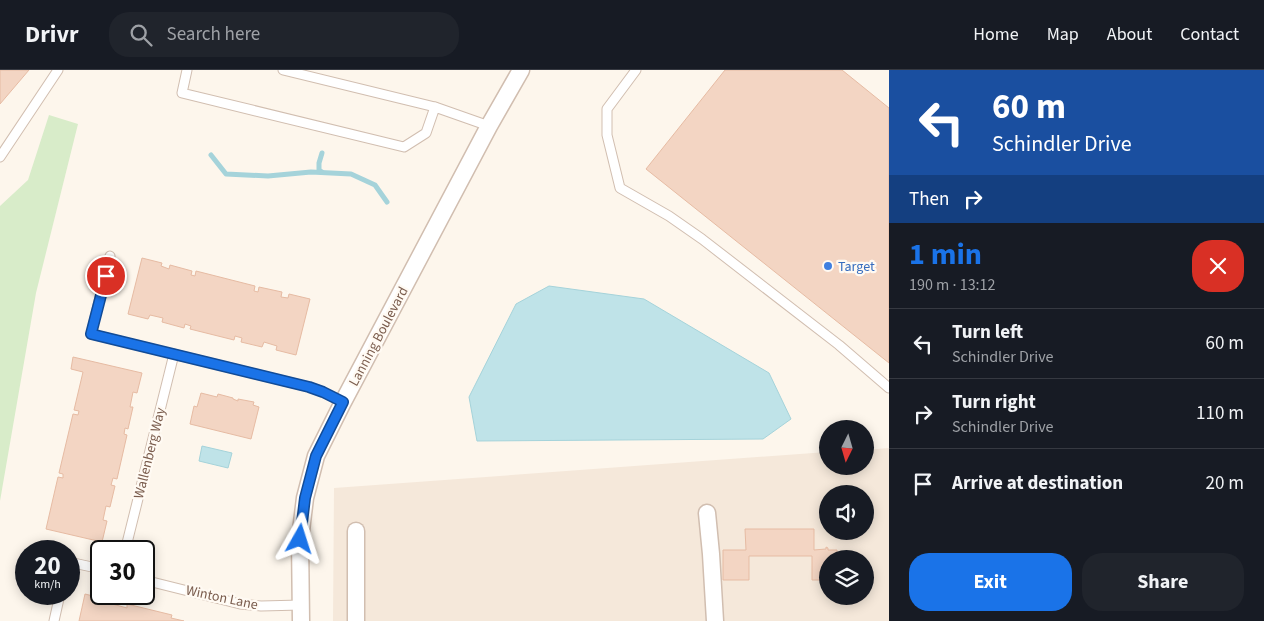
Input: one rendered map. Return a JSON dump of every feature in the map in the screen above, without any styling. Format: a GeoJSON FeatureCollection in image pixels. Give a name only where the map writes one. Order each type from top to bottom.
{"type":"FeatureCollection","features":[{"type":"Feature","properties":{"kind":"street","name":"Lanning Boulevard"},"geometry":{"type":"LineString","coordinates":[[301,613],[300,539],[305,498],[316,456],[520,70]]}},
{"type":"Feature","properties":{"kind":"street"},"geometry":{"type":"LineString","coordinates":[[707,513],[715,621]]}},
{"type":"Feature","properties":{"kind":"street"},"geometry":{"type":"LineString","coordinates":[[356,531],[356,621]]}},
{"type":"Feature","properties":{"kind":"lane"},"geometry":{"type":"LineString","coordinates":[[0,157],[58,70]]}},
{"type":"Feature","properties":{"kind":"lane"},"geometry":{"type":"LineString","coordinates":[[187,70],[182,92],[404,147],[426,133],[435,107]]}},
{"type":"Feature","properties":{"kind":"lane"},"geometry":{"type":"LineString","coordinates":[[283,70],[435,107],[489,126]]}},
{"type":"Feature","properties":{"kind":"lane"},"geometry":{"type":"LineString","coordinates":[[636,70],[607,109],[607,135],[620,188],[669,216],[702,238],[889,388]]}},
{"type":"Feature","properties":{"kind":"lane"},"geometry":{"type":"LineString","coordinates":[[110,256],[91,334],[309,387],[343,402]]}},
{"type":"Feature","properties":{"kind":"lane","name":"Wallenberg Way"},"geometry":{"type":"LineString","coordinates":[[128,540],[174,354]]}},
{"type":"Feature","properties":{"kind":"lane","name":"Winton Lane"},"geometry":{"type":"LineString","coordinates":[[155,583],[240,604],[301,613]]}},
{"type":"Feature","properties":{"kind":"lane"},"geometry":{"type":"LineString","coordinates":[[54,621],[58,605]]}},
{"type":"Feature","properties":{"kind":"shaded area"},"geometry":{"type":"Polygon","coordinates":[[[889,448],[889,621],[333,621],[334,488],[819,453],[819,475],[874,475],[874,449],[889,448]]]}},
{"type":"Feature","properties":{"kind":"green space"},"geometry":{"type":"Polygon","coordinates":[[[49,115],[78,124],[36,293],[0,501],[0,206],[28,180],[49,115]]]}},
{"type":"Feature","properties":{"kind":"water"},"geometry":{"type":"Polygon","coordinates":[[[549,286],[644,299],[769,373],[791,419],[763,439],[477,441],[469,397],[516,304],[549,286]]]}},
{"type":"Feature","properties":{"kind":"water"},"geometry":{"type":"Polygon","coordinates":[[[202,446],[232,453],[228,468],[199,461],[202,446]]]}},
{"type":"Feature","properties":{"kind":"building"},"geometry":{"type":"Polygon","coordinates":[[[0,70],[29,70],[0,104],[0,70]]]}},
{"type":"Feature","properties":{"kind":"building","name":"Target"},"geometry":{"type":"Polygon","coordinates":[[[725,70],[842,70],[889,108],[889,363],[646,169],[725,70]]]}},
{"type":"Feature","properties":{"kind":"building"},"geometry":{"type":"Polygon","coordinates":[[[142,258],[162,263],[161,266],[169,269],[170,265],[192,271],[191,275],[195,276],[196,271],[255,286],[254,291],[258,292],[259,287],[282,292],[281,297],[288,298],[289,294],[310,299],[296,355],[276,350],[277,346],[264,342],[262,347],[241,342],[242,338],[235,336],[234,340],[190,329],[191,326],[185,324],[184,328],[162,322],[163,318],[150,315],[148,319],[128,314],[142,258]]]}},
{"type":"Feature","properties":{"kind":"building"},"geometry":{"type":"Polygon","coordinates":[[[73,357],[142,373],[137,393],[133,392],[130,407],[133,407],[128,429],[125,428],[124,434],[127,435],[117,479],[113,478],[111,485],[115,486],[110,507],[106,506],[103,520],[107,521],[102,540],[93,540],[46,529],[58,477],[63,478],[63,474],[59,473],[73,414],[78,415],[79,411],[74,410],[83,372],[71,369],[73,357]]]}},
{"type":"Feature","properties":{"kind":"building"},"geometry":{"type":"Polygon","coordinates":[[[201,393],[217,397],[218,394],[238,401],[238,399],[254,402],[253,405],[259,407],[251,439],[190,424],[194,406],[197,407],[201,393]]]}},
{"type":"Feature","properties":{"kind":"building"},"geometry":{"type":"Polygon","coordinates":[[[745,529],[814,529],[814,550],[828,548],[828,550],[819,550],[819,580],[812,580],[812,556],[749,556],[749,580],[723,580],[723,550],[746,550],[745,529]]]}},
{"type":"Feature","properties":{"kind":"building"},"geometry":{"type":"Polygon","coordinates":[[[85,594],[90,595],[90,605],[116,605],[127,608],[127,605],[131,605],[172,615],[171,618],[184,621],[79,621],[85,594]]]}},
{"type":"Feature","properties":{"kind":"waterway"},"geometry":{"type":"LineString","coordinates":[[322,153],[319,163],[319,170],[322,172]]}},
{"type":"Feature","properties":{"kind":"waterway"},"geometry":{"type":"LineString","coordinates":[[211,155],[226,174],[268,176],[311,172],[351,174],[375,185],[387,202]]}},
{"type":"Feature","properties":{"kind":"place","name":"Target"},"geometry":{"type":"Point","coordinates":[828,266]}},
{"type":"Feature","properties":{"kind":"route"},"geometry":{"type":"LineString","coordinates":[[106,276],[91,334],[309,387],[343,402],[316,456],[305,498],[300,539]]}}]}
